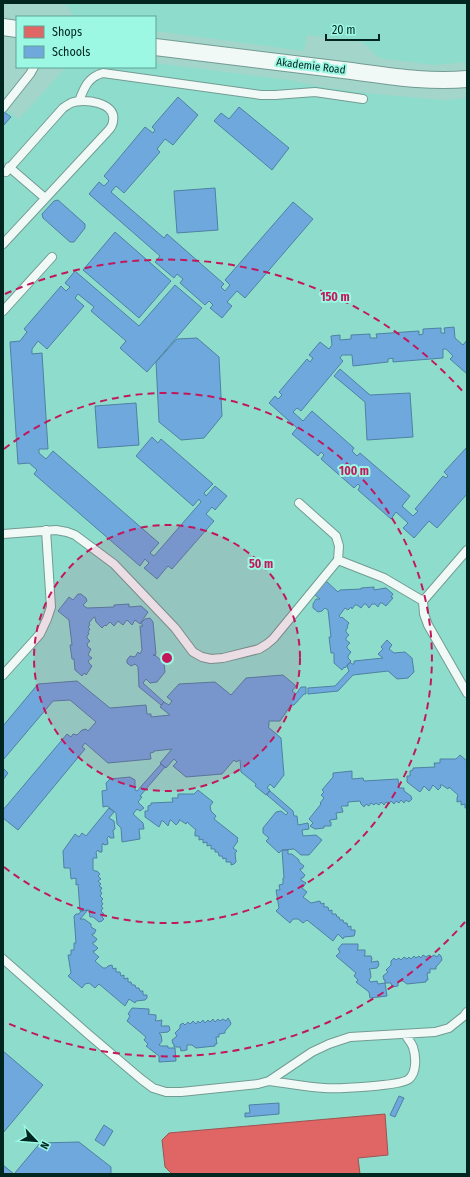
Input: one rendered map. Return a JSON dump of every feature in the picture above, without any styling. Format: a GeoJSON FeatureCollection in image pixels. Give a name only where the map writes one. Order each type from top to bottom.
{"type":"FeatureCollection","features":[{"type":"Feature","properties":{"kind":"street"},"geometry":{"type":"LineString","coordinates":[[3,27],[16,29]]}},
{"type":"Feature","properties":{"kind":"street","name":"Akademie Road"},"geometry":{"type":"LineString","coordinates":[[156,47],[385,76],[417,79],[467,79]]}},
{"type":"Feature","properties":{"kind":"lane"},"geometry":{"type":"LineString","coordinates":[[3,108],[33,68]]}},
{"type":"Feature","properties":{"kind":"lane"},"geometry":{"type":"LineString","coordinates":[[79,101],[89,80],[95,75],[103,73],[261,95],[315,92],[363,99]]}},
{"type":"Feature","properties":{"kind":"lane"},"geometry":{"type":"LineString","coordinates":[[3,244],[107,132],[114,120],[113,114],[105,106],[90,101],[79,101],[63,108],[5,171],[45,198]]}},
{"type":"Feature","properties":{"kind":"lane"},"geometry":{"type":"LineString","coordinates":[[3,311],[52,256]]}},
{"type":"Feature","properties":{"kind":"lane"},"geometry":{"type":"LineString","coordinates":[[3,534],[46,530],[67,532],[75,535],[114,564],[175,628],[193,652],[202,657],[211,659],[223,658],[259,649],[274,639],[338,560],[339,546],[336,536],[299,503]]}},
{"type":"Feature","properties":{"kind":"lane"},"geometry":{"type":"LineString","coordinates":[[3,675],[40,634],[51,607],[46,530]]}},
{"type":"Feature","properties":{"kind":"lane"},"geometry":{"type":"LineString","coordinates":[[467,550],[423,601],[424,614],[428,625],[467,693]]}},
{"type":"Feature","properties":{"kind":"lane"},"geometry":{"type":"LineString","coordinates":[[338,560],[384,578],[423,601]]}},
{"type":"Feature","properties":{"kind":"lane"},"geometry":{"type":"LineString","coordinates":[[3,960],[141,1079],[154,1088],[166,1092],[181,1092],[258,1084],[269,1081],[312,1052],[329,1044],[350,1037],[435,1032],[449,1028],[467,1012]]}},
{"type":"Feature","properties":{"kind":"lane"},"geometry":{"type":"LineString","coordinates":[[269,1081],[325,1088],[403,1082],[410,1078],[414,1070],[415,1058],[412,1046],[404,1034]]}},
{"type":"Feature","properties":{"kind":"shaded area"},"geometry":{"type":"Polygon","coordinates":[[[65,3],[467,3],[467,62],[435,65],[379,58],[362,42],[307,35],[304,51],[156,31],[156,16],[74,16],[65,3]]]}},
{"type":"Feature","properties":{"kind":"shaded area"},"geometry":{"type":"Polygon","coordinates":[[[156,63],[289,80],[322,87],[376,94],[444,100],[467,98],[467,1174],[3,1174],[3,106],[19,119],[65,68],[156,68],[156,63]]]}},
{"type":"Feature","properties":{"kind":"building: Shops"},"geometry":{"type":"Polygon","coordinates":[[[385,1114],[388,1155],[358,1158],[360,1174],[172,1174],[165,1167],[162,1140],[169,1133],[385,1114]]]}},
{"type":"Feature","properties":{"kind":"building: Schools"},"geometry":{"type":"Polygon","coordinates":[[[178,97],[198,115],[173,145],[165,139],[157,149],[160,152],[124,193],[116,186],[111,192],[164,238],[167,234],[224,284],[221,287],[225,291],[230,285],[225,280],[293,202],[313,219],[245,298],[237,291],[227,302],[232,306],[222,318],[210,308],[213,305],[209,301],[205,305],[180,283],[183,279],[177,274],[174,278],[155,262],[160,256],[89,194],[99,182],[104,186],[109,181],[104,176],[145,127],[153,133],[155,130],[152,127],[178,97]]]}},
{"type":"Feature","properties":{"kind":"building: Schools"},"geometry":{"type":"Polygon","coordinates":[[[239,107],[289,148],[272,170],[214,121],[221,113],[229,119],[239,107]]]}},
{"type":"Feature","properties":{"kind":"building: Schools"},"geometry":{"type":"Polygon","coordinates":[[[3,111],[11,117],[3,126],[3,111]]]}},
{"type":"Feature","properties":{"kind":"building: Schools"},"geometry":{"type":"Polygon","coordinates":[[[215,188],[218,230],[177,233],[174,191],[215,188]]]}},
{"type":"Feature","properties":{"kind":"building: Schools"},"geometry":{"type":"Polygon","coordinates":[[[58,200],[85,224],[85,228],[74,242],[70,242],[43,218],[42,214],[54,201],[58,200]]]}},
{"type":"Feature","properties":{"kind":"building: Schools"},"geometry":{"type":"Polygon","coordinates":[[[115,232],[171,281],[139,318],[83,270],[115,232]]]}},
{"type":"Feature","properties":{"kind":"building: Schools"},"geometry":{"type":"Polygon","coordinates":[[[75,271],[139,326],[175,285],[202,308],[147,372],[120,348],[126,341],[91,311],[94,307],[78,294],[75,298],[84,306],[47,349],[38,341],[32,349],[32,354],[42,353],[48,449],[39,449],[39,453],[46,459],[53,451],[159,543],[150,553],[154,556],[201,502],[199,499],[193,506],[136,456],[152,437],[158,443],[161,439],[213,484],[204,493],[206,496],[215,486],[227,496],[215,510],[212,507],[206,514],[214,521],[172,569],[168,566],[157,579],[144,568],[149,563],[145,559],[140,566],[34,474],[37,470],[29,463],[18,464],[10,342],[20,341],[27,332],[24,329],[61,286],[66,291],[70,287],[65,283],[75,271]]]}},
{"type":"Feature","properties":{"kind":"building: Schools"},"geometry":{"type":"Polygon","coordinates":[[[454,327],[455,338],[463,345],[467,340],[467,374],[450,359],[453,356],[446,349],[443,349],[443,358],[393,362],[393,358],[388,359],[388,362],[353,366],[352,355],[342,355],[340,358],[343,361],[301,411],[297,408],[293,412],[303,421],[312,411],[354,448],[352,451],[357,456],[360,453],[410,496],[402,506],[413,516],[418,511],[415,509],[443,476],[446,478],[448,476],[444,472],[467,447],[467,494],[437,528],[429,521],[414,538],[403,528],[408,523],[396,512],[391,519],[358,490],[360,486],[358,484],[354,488],[321,459],[324,455],[321,452],[318,456],[292,434],[297,428],[269,403],[275,396],[278,399],[282,395],[279,392],[307,359],[310,362],[313,358],[309,355],[320,342],[329,349],[332,345],[331,336],[340,335],[340,340],[351,339],[351,335],[370,334],[370,338],[377,338],[376,334],[419,331],[419,335],[423,334],[423,329],[441,328],[441,333],[445,333],[444,328],[454,327]]]}},
{"type":"Feature","properties":{"kind":"building: Schools"},"geometry":{"type":"Polygon","coordinates":[[[197,338],[219,357],[222,416],[204,438],[181,440],[159,422],[156,362],[177,339],[197,338]]]}},
{"type":"Feature","properties":{"kind":"building: Schools"},"geometry":{"type":"Polygon","coordinates":[[[340,369],[370,395],[410,393],[413,437],[367,440],[365,402],[334,376],[340,369]]]}},
{"type":"Feature","properties":{"kind":"building: Schools"},"geometry":{"type":"Polygon","coordinates":[[[136,403],[139,445],[98,448],[95,406],[136,403]]]}},
{"type":"Feature","properties":{"kind":"building: Schools"},"geometry":{"type":"Polygon","coordinates":[[[326,581],[338,592],[340,590],[374,587],[374,590],[386,588],[393,594],[391,597],[393,598],[386,606],[382,603],[380,603],[378,607],[375,604],[372,604],[369,608],[366,604],[364,604],[361,608],[355,605],[352,609],[351,607],[348,610],[345,608],[339,616],[349,623],[346,632],[349,635],[346,640],[350,643],[347,648],[351,652],[348,658],[351,661],[342,670],[334,663],[334,653],[331,653],[328,610],[325,608],[318,612],[313,608],[313,604],[316,599],[320,599],[314,594],[326,581]]]}},
{"type":"Feature","properties":{"kind":"building: Schools"},"geometry":{"type":"Polygon","coordinates":[[[78,594],[81,594],[86,598],[87,601],[83,605],[87,608],[114,607],[114,605],[129,604],[129,607],[141,606],[148,612],[140,624],[135,620],[132,625],[127,620],[123,625],[118,621],[114,626],[110,622],[102,628],[96,622],[95,617],[93,618],[89,623],[90,625],[88,627],[90,629],[87,636],[90,641],[87,644],[91,649],[88,655],[92,658],[88,661],[92,666],[86,675],[84,673],[82,676],[75,670],[74,659],[72,659],[69,620],[58,611],[69,597],[73,600],[78,594]]]}},
{"type":"Feature","properties":{"kind":"building: Schools"},"geometry":{"type":"Polygon","coordinates":[[[150,618],[153,622],[156,654],[153,655],[164,663],[165,672],[157,682],[150,683],[146,679],[143,683],[164,702],[161,705],[139,687],[138,667],[135,664],[131,666],[127,663],[130,656],[135,657],[138,652],[140,654],[142,650],[140,626],[143,626],[141,623],[145,619],[150,618]]]}},
{"type":"Feature","properties":{"kind":"building: Schools"},"geometry":{"type":"Polygon","coordinates":[[[387,640],[392,645],[389,649],[394,653],[405,652],[412,658],[414,672],[408,678],[397,679],[388,671],[353,675],[338,691],[308,694],[308,688],[335,686],[349,671],[347,666],[350,662],[354,664],[354,661],[383,658],[378,654],[383,649],[381,647],[387,640]]]}},
{"type":"Feature","properties":{"kind":"building: Schools"},"geometry":{"type":"Polygon","coordinates":[[[283,675],[296,686],[292,691],[296,694],[301,687],[306,687],[306,694],[304,694],[294,705],[291,705],[280,721],[269,721],[268,727],[281,738],[284,775],[274,788],[270,784],[267,788],[270,790],[266,795],[255,786],[256,784],[241,772],[240,760],[236,762],[234,760],[222,774],[186,777],[173,766],[177,762],[174,759],[166,768],[160,763],[172,749],[154,751],[150,753],[151,759],[108,763],[85,743],[82,747],[85,749],[18,830],[3,818],[3,810],[67,734],[71,737],[73,734],[77,735],[82,730],[86,729],[88,731],[96,722],[70,700],[53,701],[3,760],[3,726],[38,684],[77,681],[110,708],[146,705],[147,714],[151,714],[151,717],[170,715],[160,707],[164,702],[169,705],[172,701],[167,697],[179,684],[215,682],[231,695],[246,678],[283,675]]]}},
{"type":"Feature","properties":{"kind":"building: Schools"},"geometry":{"type":"Polygon","coordinates":[[[460,755],[467,761],[467,808],[465,808],[465,804],[461,805],[461,801],[457,802],[458,795],[449,787],[448,789],[440,785],[441,787],[438,790],[433,785],[429,791],[424,786],[420,792],[407,782],[407,776],[410,776],[410,771],[413,770],[413,768],[435,767],[434,763],[440,763],[440,759],[456,759],[460,755]]]}},
{"type":"Feature","properties":{"kind":"building: Schools"},"geometry":{"type":"Polygon","coordinates":[[[161,764],[165,767],[140,796],[142,797],[138,802],[144,808],[140,811],[137,809],[133,814],[143,823],[144,829],[139,829],[140,839],[122,842],[121,828],[117,824],[116,813],[107,806],[103,807],[102,791],[107,790],[106,783],[110,779],[130,777],[135,780],[135,790],[137,791],[161,764]]]}},
{"type":"Feature","properties":{"kind":"building: Schools"},"geometry":{"type":"Polygon","coordinates":[[[3,768],[8,773],[3,780],[3,768]]]}},
{"type":"Feature","properties":{"kind":"building: Schools"},"geometry":{"type":"Polygon","coordinates":[[[352,771],[352,779],[363,778],[364,781],[398,779],[399,788],[404,788],[404,791],[411,796],[412,799],[409,802],[406,800],[404,803],[401,800],[399,803],[396,801],[394,804],[391,801],[389,804],[386,802],[384,805],[381,802],[379,805],[376,803],[374,805],[371,803],[369,806],[366,804],[364,807],[360,801],[348,802],[348,806],[342,806],[341,808],[343,812],[336,813],[337,819],[329,821],[331,822],[331,826],[324,826],[324,828],[315,829],[310,826],[313,823],[309,819],[321,804],[320,803],[324,798],[321,795],[324,792],[322,790],[333,777],[333,773],[352,771]]]}},
{"type":"Feature","properties":{"kind":"building: Schools"},"geometry":{"type":"Polygon","coordinates":[[[198,790],[213,802],[210,806],[211,811],[216,816],[214,819],[238,838],[238,841],[233,848],[237,851],[235,853],[236,862],[234,864],[231,865],[231,862],[226,862],[226,858],[223,859],[222,856],[219,856],[218,852],[215,852],[215,849],[211,849],[211,845],[207,846],[207,842],[203,843],[203,839],[199,840],[199,836],[195,836],[196,830],[187,822],[186,824],[179,820],[176,825],[170,820],[168,826],[161,821],[159,827],[145,817],[145,811],[148,811],[148,806],[151,805],[151,803],[173,802],[172,798],[178,798],[178,794],[194,794],[198,790]]]}},
{"type":"Feature","properties":{"kind":"building: Schools"},"geometry":{"type":"Polygon","coordinates":[[[270,791],[293,811],[294,816],[297,816],[298,825],[308,823],[309,829],[302,830],[303,836],[316,835],[322,840],[309,855],[301,855],[294,849],[282,850],[279,853],[266,841],[269,838],[263,833],[263,828],[276,812],[281,811],[286,815],[288,813],[267,795],[270,791]]]}},
{"type":"Feature","properties":{"kind":"building: Schools"},"geometry":{"type":"Polygon","coordinates":[[[109,808],[114,812],[109,818],[114,821],[114,838],[110,838],[109,836],[107,838],[108,844],[104,845],[103,843],[102,852],[99,852],[98,850],[96,852],[97,858],[93,858],[93,870],[100,874],[98,876],[101,879],[98,881],[101,884],[99,886],[102,888],[100,891],[102,893],[100,896],[103,899],[101,901],[103,904],[101,906],[103,908],[101,911],[104,914],[102,917],[104,919],[99,922],[93,917],[90,917],[89,910],[80,911],[78,884],[76,885],[76,878],[71,879],[70,868],[64,868],[63,851],[75,834],[79,837],[82,833],[86,836],[109,808]]]}},
{"type":"Feature","properties":{"kind":"building: Schools"},"geometry":{"type":"Polygon","coordinates":[[[282,850],[288,850],[288,854],[292,854],[304,866],[300,869],[305,875],[301,878],[301,880],[306,883],[302,888],[307,892],[303,897],[311,903],[320,901],[321,904],[324,903],[324,907],[328,907],[329,911],[332,910],[332,914],[336,914],[340,920],[347,923],[348,927],[351,926],[351,930],[355,930],[354,936],[344,937],[343,939],[338,934],[333,941],[307,920],[303,923],[298,919],[293,919],[290,923],[276,911],[279,908],[276,890],[280,890],[279,885],[283,884],[284,878],[282,850]]]}},
{"type":"Feature","properties":{"kind":"building: Schools"},"geometry":{"type":"Polygon","coordinates":[[[88,910],[80,919],[84,919],[96,930],[94,934],[92,934],[97,939],[93,942],[93,944],[98,948],[93,951],[99,957],[95,961],[103,968],[112,965],[113,969],[116,968],[116,972],[120,972],[121,976],[124,975],[124,979],[128,978],[128,982],[135,985],[136,988],[139,988],[140,991],[143,991],[143,995],[147,995],[145,1000],[136,1001],[135,1003],[129,999],[125,1006],[99,984],[95,988],[89,983],[85,984],[82,988],[68,976],[71,973],[68,955],[71,955],[71,950],[74,950],[74,943],[76,943],[74,916],[79,914],[81,911],[88,910]]]}},
{"type":"Feature","properties":{"kind":"building: Schools"},"geometry":{"type":"Polygon","coordinates":[[[342,944],[358,944],[357,950],[365,950],[364,956],[371,956],[371,962],[378,961],[379,965],[377,968],[369,969],[371,977],[369,980],[371,982],[377,981],[378,984],[385,983],[387,996],[370,998],[369,992],[356,982],[358,980],[354,976],[356,973],[336,956],[340,952],[338,949],[342,944]]]}},
{"type":"Feature","properties":{"kind":"building: Schools"},"geometry":{"type":"Polygon","coordinates":[[[439,954],[442,960],[436,969],[430,969],[430,973],[427,973],[428,980],[426,980],[426,982],[407,984],[403,981],[398,981],[398,986],[392,987],[391,983],[385,983],[383,976],[388,972],[386,970],[391,965],[391,961],[394,958],[396,960],[399,958],[401,960],[404,957],[407,959],[409,957],[411,959],[414,956],[416,958],[419,956],[421,958],[423,955],[426,957],[429,955],[431,957],[434,955],[437,957],[439,954]]]}},
{"type":"Feature","properties":{"kind":"building: Schools"},"geometry":{"type":"Polygon","coordinates":[[[132,1008],[149,1009],[148,1014],[156,1015],[156,1021],[162,1020],[161,1026],[169,1026],[170,1030],[168,1032],[159,1033],[162,1041],[159,1045],[168,1046],[168,1048],[175,1048],[176,1061],[159,1062],[159,1056],[146,1046],[148,1044],[144,1040],[146,1037],[127,1021],[130,1016],[128,1014],[132,1008]]]}},
{"type":"Feature","properties":{"kind":"building: Schools"},"geometry":{"type":"Polygon","coordinates":[[[228,1018],[231,1024],[225,1033],[219,1034],[219,1037],[216,1037],[217,1044],[215,1044],[215,1046],[196,1048],[192,1045],[187,1045],[187,1050],[181,1051],[180,1047],[174,1047],[172,1040],[177,1036],[175,1033],[183,1023],[185,1025],[188,1022],[190,1024],[193,1021],[196,1024],[198,1021],[200,1023],[203,1020],[205,1023],[208,1020],[210,1022],[213,1019],[215,1022],[218,1019],[220,1021],[223,1019],[226,1021],[228,1018]]]}},
{"type":"Feature","properties":{"kind":"building: Schools"},"geometry":{"type":"Polygon","coordinates":[[[3,1051],[43,1085],[3,1133],[3,1051]]]}},
{"type":"Feature","properties":{"kind":"building: Schools"},"geometry":{"type":"Polygon","coordinates":[[[399,1096],[404,1098],[395,1117],[390,1115],[399,1096]]]}},
{"type":"Feature","properties":{"kind":"building: Schools"},"geometry":{"type":"Polygon","coordinates":[[[279,1103],[279,1114],[245,1117],[245,1113],[250,1113],[249,1105],[279,1103]]]}},
{"type":"Feature","properties":{"kind":"building: Schools"},"geometry":{"type":"Polygon","coordinates":[[[104,1125],[113,1131],[104,1146],[95,1140],[104,1125]]]}},
{"type":"Feature","properties":{"kind":"building: Schools"},"geometry":{"type":"Polygon","coordinates":[[[79,1142],[111,1167],[111,1174],[14,1174],[40,1143],[79,1142]]]}},
{"type":"Feature","properties":{"kind":"building: Schools"},"geometry":{"type":"Polygon","coordinates":[[[3,1165],[14,1174],[3,1174],[3,1165]]]}}]}
